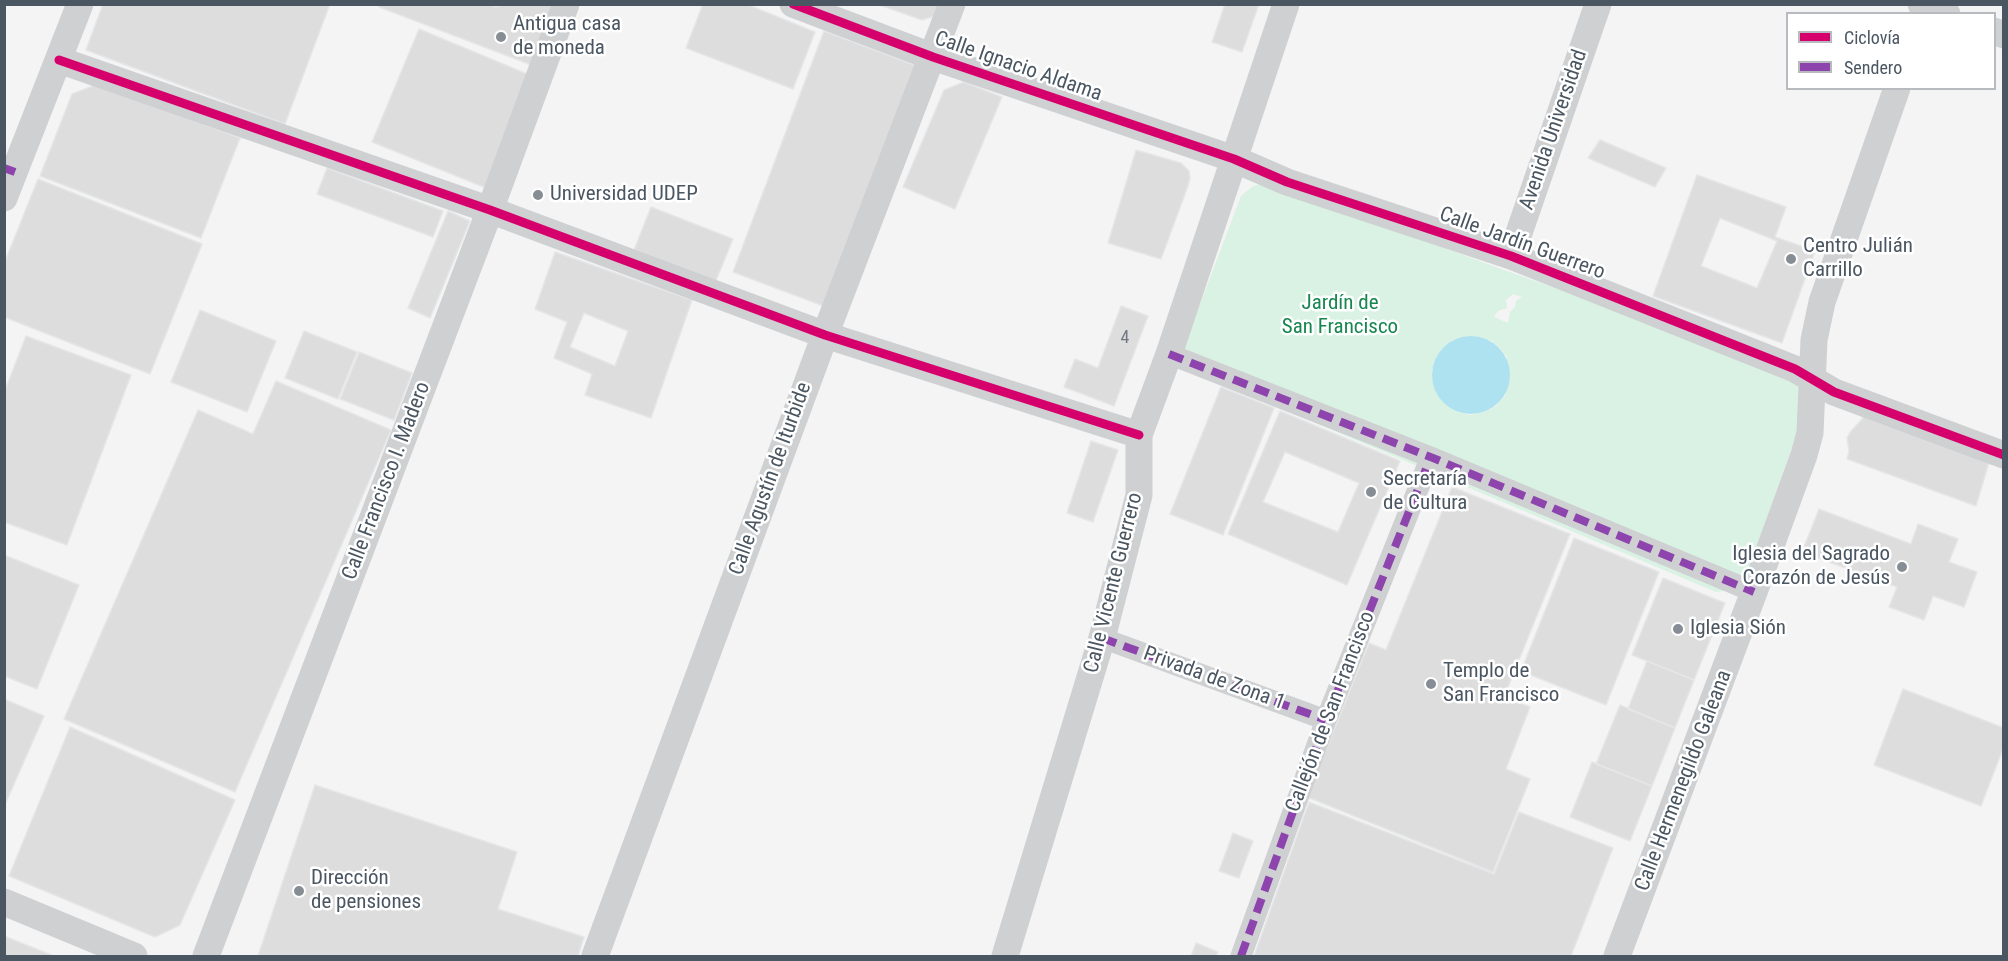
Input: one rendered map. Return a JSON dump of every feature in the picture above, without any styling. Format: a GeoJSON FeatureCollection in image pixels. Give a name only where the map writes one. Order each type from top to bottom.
{"type":"FeatureCollection","features":[{"type":"Feature","properties":{"kind":"street"},"geometry":{"type":"LineString","coordinates":[[4,198],[80,4]]}},
{"type":"Feature","properties":{"kind":"street","name":"Calle Francisco I. Madero"},"geometry":{"type":"LineString","coordinates":[[206,957],[566,4]]}},
{"type":"Feature","properties":{"kind":"street","name":"Calle Ignacio Aldama"},"geometry":{"type":"LineString","coordinates":[[792,4],[933,57],[1234,159]]}},
{"type":"Feature","properties":{"kind":"street","name":"Calle Agustín de Iturbide"},"geometry":{"type":"LineString","coordinates":[[596,957],[825,334],[952,4]]}},
{"type":"Feature","properties":{"kind":"street","name":"Calle Vicente Guerrero"},"geometry":{"type":"LineString","coordinates":[[1005,957],[1102,638],[1139,495],[1139,435],[1169,354],[1286,4]]}},
{"type":"Feature","properties":{"kind":"street","name":"Avenida Universidad"},"geometry":{"type":"LineString","coordinates":[[1511,256],[1598,4]]}},
{"type":"Feature","properties":{"kind":"street"},"geometry":{"type":"LineString","coordinates":[[59,60],[490,210],[825,334],[1139,435]]}},
{"type":"Feature","properties":{"kind":"street","name":"Calle Hermenegildo Galeana"},"geometry":{"type":"LineString","coordinates":[[1617,957],[1754,592],[1810,433],[1804,375],[1822,302],[1896,90]]}},
{"type":"Feature","properties":{"kind":"street","name":"Calle Jardín Guerrero"},"geometry":{"type":"LineString","coordinates":[[1234,159],[1287,182],[1511,256],[1804,375],[1834,392],[2004,455]]}},
{"type":"Feature","properties":{"kind":"street"},"geometry":{"type":"LineString","coordinates":[[1169,354],[1434,458],[1754,592]]}},
{"type":"Feature","properties":{"kind":"street","name":"Callejón de San Francisco"},"geometry":{"type":"LineString","coordinates":[[1241,957],[1326,720],[1426,469]]}},
{"type":"Feature","properties":{"kind":"street","name":"Privada de Zona 1"},"geometry":{"type":"LineString","coordinates":[[1102,638],[1326,720]]}},
{"type":"Feature","properties":{"kind":"street"},"geometry":{"type":"LineString","coordinates":[[4,902],[134,957]]}},
{"type":"Feature","properties":{"kind":"green space","name":"Jardín de San Francisco"},"geometry":{"type":"Polygon","coordinates":[[[1270,184],[1504,270],[1794,372],[1807,406],[1745,578],[1731,590],[1716,592],[1204,376],[1184,351],[1186,341],[1241,196],[1253,186],[1270,184]],[[1513,294],[1506,300],[1507,308],[1498,311],[1494,317],[1508,323],[1510,312],[1515,307],[1516,301],[1522,297],[1513,294]],[[1453,340],[1436,358],[1432,370],[1433,383],[1458,412],[1471,415],[1496,406],[1505,396],[1507,358],[1490,340],[1453,340]]]}},
{"type":"Feature","properties":{"kind":"water"},"geometry":{"type":"Polygon","coordinates":[[[1471,336],[1486,339],[1499,347],[1507,360],[1510,375],[1507,390],[1499,403],[1486,411],[1471,414],[1456,411],[1443,403],[1435,390],[1432,375],[1435,360],[1443,347],[1456,339],[1471,336]]]}},
{"type":"Feature","properties":{"kind":"building"},"geometry":{"type":"Polygon","coordinates":[[[103,4],[330,4],[285,124],[86,50],[103,4]]]}},
{"type":"Feature","properties":{"kind":"building","name":"Antigua casa de moneda"},"geometry":{"type":"Polygon","coordinates":[[[380,4],[488,4],[496,7],[505,4],[557,4],[534,66],[379,7],[380,4]]]}},
{"type":"Feature","properties":{"kind":"building"},"geometry":{"type":"Polygon","coordinates":[[[703,4],[746,4],[815,32],[793,89],[686,48],[703,4]]]}},
{"type":"Feature","properties":{"kind":"building"},"geometry":{"type":"Polygon","coordinates":[[[877,4],[941,4],[938,15],[922,20],[877,4]]]}},
{"type":"Feature","properties":{"kind":"building"},"geometry":{"type":"Polygon","coordinates":[[[1225,4],[1259,4],[1242,52],[1212,42],[1225,4]]]}},
{"type":"Feature","properties":{"kind":"building"},"geometry":{"type":"Polygon","coordinates":[[[419,29],[532,76],[486,188],[372,142],[419,29]]]}},
{"type":"Feature","properties":{"kind":"building"},"geometry":{"type":"Polygon","coordinates":[[[824,31],[917,66],[826,307],[733,272],[824,31]]]}},
{"type":"Feature","properties":{"kind":"building"},"geometry":{"type":"Polygon","coordinates":[[[964,82],[1002,97],[955,209],[903,187],[944,90],[964,82]]]}},
{"type":"Feature","properties":{"kind":"building"},"geometry":{"type":"Polygon","coordinates":[[[98,84],[240,138],[201,238],[40,176],[72,94],[98,84]]]}},
{"type":"Feature","properties":{"kind":"building"},"geometry":{"type":"Polygon","coordinates":[[[1600,140],[1666,168],[1655,187],[1588,158],[1600,140]]]}},
{"type":"Feature","properties":{"kind":"building"},"geometry":{"type":"Polygon","coordinates":[[[1136,150],[1181,163],[1189,171],[1188,186],[1161,259],[1108,243],[1136,150]]]}},
{"type":"Feature","properties":{"kind":"building"},"geometry":{"type":"Polygon","coordinates":[[[327,168],[443,211],[433,237],[317,194],[327,168]]]}},
{"type":"Feature","properties":{"kind":"building","name":"Centro Julián Carrillo"},"geometry":{"type":"Polygon","coordinates":[[[1697,175],[1786,207],[1775,237],[1815,251],[1782,343],[1653,296],[1697,175]],[[1720,218],[1701,266],[1757,288],[1777,241],[1720,218]]]}},
{"type":"Feature","properties":{"kind":"building"},"geometry":{"type":"Polygon","coordinates":[[[38,179],[202,244],[150,374],[4,317],[4,264],[38,179]]]}},
{"type":"Feature","properties":{"kind":"building"},"geometry":{"type":"Polygon","coordinates":[[[651,207],[733,239],[715,283],[634,250],[651,207]]]}},
{"type":"Feature","properties":{"kind":"building"},"geometry":{"type":"Polygon","coordinates":[[[448,211],[470,221],[430,318],[408,308],[448,211]]]}},
{"type":"Feature","properties":{"kind":"building"},"geometry":{"type":"Polygon","coordinates":[[[555,252],[692,300],[651,418],[585,395],[592,374],[554,358],[567,322],[535,309],[555,252]],[[584,313],[570,347],[615,366],[628,331],[584,313]]]}},
{"type":"Feature","properties":{"kind":"building"},"geometry":{"type":"Polygon","coordinates":[[[1121,306],[1148,316],[1114,406],[1064,387],[1075,359],[1098,368],[1121,306]]]}},
{"type":"Feature","properties":{"kind":"building"},"geometry":{"type":"Polygon","coordinates":[[[200,310],[276,341],[247,412],[171,382],[200,310]]]}},
{"type":"Feature","properties":{"kind":"building"},"geometry":{"type":"Polygon","coordinates":[[[304,331],[357,352],[338,399],[285,378],[304,331]]]}},
{"type":"Feature","properties":{"kind":"building"},"geometry":{"type":"Polygon","coordinates":[[[26,336],[131,375],[67,545],[4,522],[4,393],[26,336]]]}},
{"type":"Feature","properties":{"kind":"building"},"geometry":{"type":"Polygon","coordinates":[[[359,352],[412,373],[394,420],[340,399],[359,352]]]}},
{"type":"Feature","properties":{"kind":"building"},"geometry":{"type":"Polygon","coordinates":[[[276,381],[391,430],[235,792],[64,719],[198,410],[253,434],[276,381]]]}},
{"type":"Feature","properties":{"kind":"building"},"geometry":{"type":"Polygon","coordinates":[[[1221,387],[1274,408],[1223,535],[1170,514],[1221,387]]]}},
{"type":"Feature","properties":{"kind":"building"},"geometry":{"type":"Polygon","coordinates":[[[1866,410],[1990,459],[1976,506],[1847,459],[1849,451],[1847,438],[1866,410]]]}},
{"type":"Feature","properties":{"kind":"building","name":"Secretaría de Cultura"},"geometry":{"type":"Polygon","coordinates":[[[1280,411],[1400,461],[1347,585],[1228,534],[1280,411]],[[1285,452],[1263,502],[1338,532],[1359,483],[1285,452]]]}},
{"type":"Feature","properties":{"kind":"building"},"geometry":{"type":"Polygon","coordinates":[[[1091,441],[1118,450],[1093,522],[1067,513],[1091,441]]]}},
{"type":"Feature","properties":{"kind":"building","name":"Templo de San Francisco"},"geometry":{"type":"Polygon","coordinates":[[[1452,487],[1570,534],[1504,697],[1530,707],[1506,769],[1530,779],[1493,872],[1307,797],[1369,643],[1386,650],[1452,487]]]}},
{"type":"Feature","properties":{"kind":"building","name":"Iglesia del Sagrado Corazón de Jesús"},"geometry":{"type":"Polygon","coordinates":[[[1819,509],[1911,544],[1918,524],[1958,539],[1949,562],[1977,572],[1964,607],[1933,596],[1924,620],[1889,607],[1897,587],[1802,552],[1819,509]]]}},
{"type":"Feature","properties":{"kind":"building"},"geometry":{"type":"Polygon","coordinates":[[[1574,538],[1659,572],[1606,705],[1521,671],[1574,538]]]}},
{"type":"Feature","properties":{"kind":"building"},"geometry":{"type":"Polygon","coordinates":[[[4,555],[79,585],[37,689],[4,676],[4,555]]]}},
{"type":"Feature","properties":{"kind":"building","name":"Iglesia Sión"},"geometry":{"type":"Polygon","coordinates":[[[1663,578],[1725,603],[1694,680],[1632,655],[1663,578]]]}},
{"type":"Feature","properties":{"kind":"building"},"geometry":{"type":"Polygon","coordinates":[[[1647,661],[1694,680],[1675,728],[1628,709],[1647,661]]]}},
{"type":"Feature","properties":{"kind":"building"},"geometry":{"type":"Polygon","coordinates":[[[1903,689],[2004,728],[2004,746],[1981,806],[1874,765],[1903,689]]]}},
{"type":"Feature","properties":{"kind":"building"},"geometry":{"type":"Polygon","coordinates":[[[4,699],[44,716],[4,807],[4,699]]]}},
{"type":"Feature","properties":{"kind":"building"},"geometry":{"type":"Polygon","coordinates":[[[1620,705],[1675,728],[1652,786],[1596,764],[1620,705]]]}},
{"type":"Feature","properties":{"kind":"building"},"geometry":{"type":"Polygon","coordinates":[[[70,727],[235,800],[180,925],[155,937],[9,876],[70,727]]]}},
{"type":"Feature","properties":{"kind":"building"},"geometry":{"type":"Polygon","coordinates":[[[1592,762],[1652,786],[1630,841],[1570,817],[1592,762]]]}},
{"type":"Feature","properties":{"kind":"building"},"geometry":{"type":"Polygon","coordinates":[[[315,785],[517,852],[498,909],[584,937],[578,956],[258,956],[315,785]]]}},
{"type":"Feature","properties":{"kind":"building"},"geometry":{"type":"Polygon","coordinates":[[[1309,802],[1494,874],[1519,812],[1613,848],[1571,956],[1254,956],[1309,802]]]}},
{"type":"Feature","properties":{"kind":"building"},"geometry":{"type":"Polygon","coordinates":[[[1233,833],[1253,841],[1239,878],[1219,871],[1233,833]]]}},
{"type":"Feature","properties":{"kind":"building"},"geometry":{"type":"Polygon","coordinates":[[[4,936],[54,956],[4,956],[4,936]]]}},
{"type":"Feature","properties":{"kind":"building"},"geometry":{"type":"Polygon","coordinates":[[[1196,943],[1218,952],[1216,956],[1191,956],[1196,943]]]}},
{"type":"Feature","properties":{"kind":"marked path"},"geometry":{"type":"LineString","coordinates":[[4,168],[15,172]]}},
{"type":"Feature","properties":{"kind":"marked path"},"geometry":{"type":"LineString","coordinates":[[1169,354],[1433,458],[1754,592]]}},
{"type":"Feature","properties":{"kind":"marked path"},"geometry":{"type":"LineString","coordinates":[[1241,956],[1326,720],[1426,469]]}},
{"type":"Feature","properties":{"kind":"marked path"},"geometry":{"type":"LineString","coordinates":[[1102,638],[1326,720]]}},
{"type":"Feature","properties":{"kind":"cycle path"},"geometry":{"type":"LineString","coordinates":[[793,4],[933,57],[1234,159],[1287,182],[1511,256],[1795,369],[1834,392],[2004,455]]}},
{"type":"Feature","properties":{"kind":"cycle path"},"geometry":{"type":"LineString","coordinates":[[59,60],[490,210],[825,335],[1139,435]]}},
{"type":"Feature","properties":{"kind":"place","name":"Antigua casa de moneda"},"geometry":{"type":"Point","coordinates":[501,37]}},
{"type":"Feature","properties":{"kind":"place","name":"Universidad UDEP"},"geometry":{"type":"Point","coordinates":[538,195]}},
{"type":"Feature","properties":{"kind":"place","name":"Centro Julián Carrillo"},"geometry":{"type":"Point","coordinates":[1791,259]}},
{"type":"Feature","properties":{"kind":"place","name":"Secretaría de Cultura"},"geometry":{"type":"Point","coordinates":[1371,492]}},
{"type":"Feature","properties":{"kind":"place","name":"Iglesia del Sagrado Corazón de Jesús"},"geometry":{"type":"Point","coordinates":[1902,567]}},
{"type":"Feature","properties":{"kind":"place","name":"Iglesia Sión"},"geometry":{"type":"Point","coordinates":[1678,629]}},
{"type":"Feature","properties":{"kind":"place","name":"Templo de San Francisco"},"geometry":{"type":"Point","coordinates":[1431,684]}},
{"type":"Feature","properties":{"kind":"place","name":"Dirección de pensiones"},"geometry":{"type":"Point","coordinates":[299,891]}}]}
